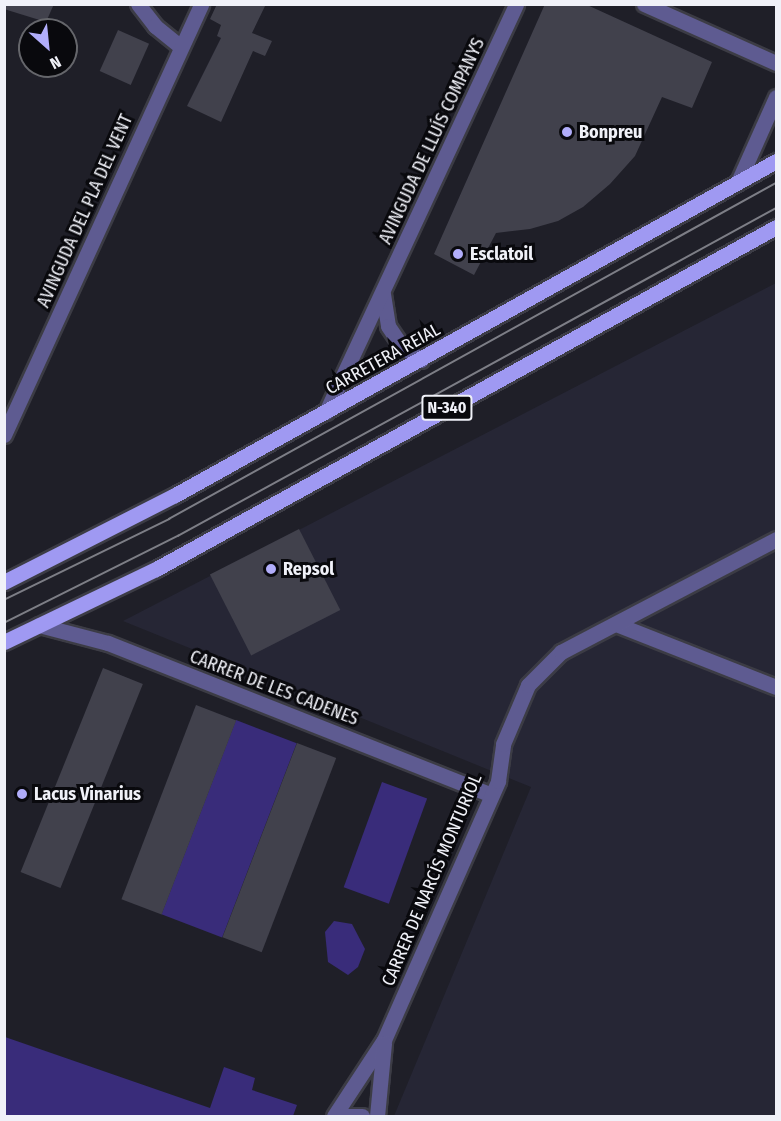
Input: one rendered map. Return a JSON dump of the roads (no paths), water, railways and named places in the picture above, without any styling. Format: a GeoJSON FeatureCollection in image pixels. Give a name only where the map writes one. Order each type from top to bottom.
{"type":"FeatureCollection","features":[{"type":"Feature","properties":{"kind":"main road","name":"CARRETERA REIAL"},"geometry":{"type":"LineString","coordinates":[[4,582],[175,495],[777,161]]}},
{"type":"Feature","properties":{"kind":"main road","name":"N-340"},"geometry":{"type":"LineString","coordinates":[[4,642],[156,569],[777,227]]}},
{"type":"Feature","properties":{"kind":"street"},"geometry":{"type":"LineString","coordinates":[[138,4],[155,26],[181,47]]}},
{"type":"Feature","properties":{"kind":"street","name":"AVINGUDA DEL PLA DEL VENT"},"geometry":{"type":"LineString","coordinates":[[4,435],[201,4]]}},
{"type":"Feature","properties":{"kind":"street","name":"AVINGUDA DE LLUÍS COMPANYS"},"geometry":{"type":"LineString","coordinates":[[327,412],[516,4]]}},
{"type":"Feature","properties":{"kind":"street"},"geometry":{"type":"LineString","coordinates":[[644,4],[777,63]]}},
{"type":"Feature","properties":{"kind":"street"},"geometry":{"type":"LineString","coordinates":[[738,182],[777,97]]}},
{"type":"Feature","properties":{"kind":"street"},"geometry":{"type":"LineString","coordinates":[[383,294],[388,326],[401,345],[421,360]]}},
{"type":"Feature","properties":{"kind":"street","name":"CARRER DE NARCÍS MONTURIOL"},"geometry":{"type":"LineString","coordinates":[[334,1116],[384,1040],[498,781],[503,744],[528,685],[561,652],[777,539]]}},
{"type":"Feature","properties":{"kind":"street"},"geometry":{"type":"LineString","coordinates":[[616,624],[777,687]]}},
{"type":"Feature","properties":{"kind":"street","name":"CARRER DE LES CADENES"},"geometry":{"type":"LineString","coordinates":[[39,626],[108,644],[491,795]]}},
{"type":"Feature","properties":{"kind":"street"},"geometry":{"type":"LineString","coordinates":[[376,1116],[384,1040]]}},
{"type":"Feature","properties":{"kind":"street"},"geometry":{"type":"LineString","coordinates":[[343,1116],[362,1116]]}},
{"type":"Feature","properties":{"kind":"tram line"},"geometry":{"type":"LineString","coordinates":[[4,600],[169,519],[776,183]]}},
{"type":"Feature","properties":{"kind":"tram line"},"geometry":{"type":"LineString","coordinates":[[4,623],[178,536],[776,208]]}},
{"type":"Feature","properties":{"kind":"place","name":"Bonpreu"},"geometry":{"type":"Point","coordinates":[567,132]}},
{"type":"Feature","properties":{"kind":"place","name":"Esclatoil"},"geometry":{"type":"Point","coordinates":[458,254]}},
{"type":"Feature","properties":{"kind":"place","name":"Repsol"},"geometry":{"type":"Point","coordinates":[271,569]}},
{"type":"Feature","properties":{"kind":"place","name":"Lacus Vinarius"},"geometry":{"type":"Point","coordinates":[22,794]}}]}
